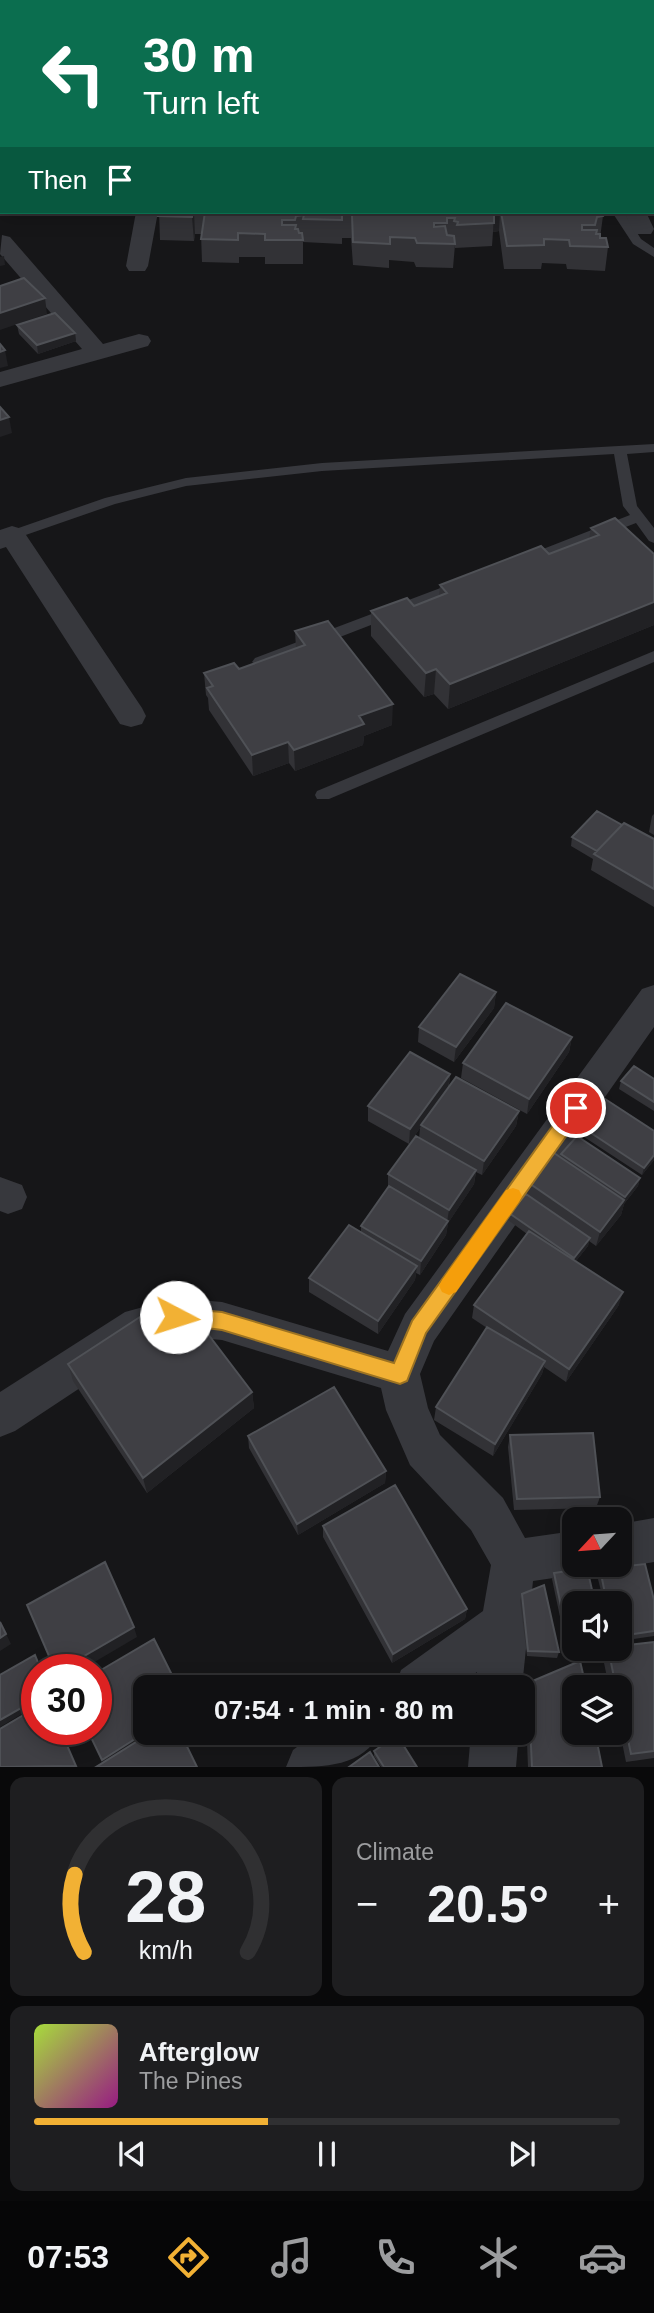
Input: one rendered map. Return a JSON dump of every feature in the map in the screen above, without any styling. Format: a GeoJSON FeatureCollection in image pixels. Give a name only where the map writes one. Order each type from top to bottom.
{"type":"FeatureCollection","features":[{"type":"Feature","properties":{"kind":"street"},"geometry":{"type":"LineString","coordinates":[[137,266],[147,214]]}},
{"type":"Feature","properties":{"kind":"street"},"geometry":{"type":"LineString","coordinates":[[2,242],[97,352]]}},
{"type":"Feature","properties":{"kind":"street"},"geometry":{"type":"LineString","coordinates":[[0,380],[139,341]]}},
{"type":"Feature","properties":{"kind":"street"},"geometry":{"type":"LineString","coordinates":[[6,537],[131,716]]}},
{"type":"Feature","properties":{"kind":"street"},"geometry":{"type":"LineString","coordinates":[[500,1675],[504,1624],[514,1562],[487,1514],[425,1450],[407,1410],[400,1374],[419,1328],[654,999]]}},
{"type":"Feature","properties":{"kind":"street"},"geometry":{"type":"LineString","coordinates":[[0,1416],[139,1326],[176,1317],[222,1321],[400,1374]]}},
{"type":"Feature","properties":{"kind":"street"},"geometry":{"type":"LineString","coordinates":[[632,1544],[654,1540]]}},
{"type":"Feature","properties":{"kind":"street"},"geometry":{"type":"LineString","coordinates":[[514,1562],[562,1555]]}},
{"type":"Feature","properties":{"kind":"street"},"geometry":{"type":"LineString","coordinates":[[434,1675],[504,1624]]}},
{"type":"Feature","properties":{"kind":"street"},"geometry":{"type":"LineString","coordinates":[[310,1767],[340,1745]]}},
{"type":"Feature","properties":{"kind":"street"},"geometry":{"type":"LineString","coordinates":[[492,1767],[494,1745]]}},
{"type":"Feature","properties":{"kind":"lane"},"geometry":{"type":"LineString","coordinates":[[619,214],[637,241],[654,253]]}},
{"type":"Feature","properties":{"kind":"lane"},"geometry":{"type":"LineString","coordinates":[[6,537],[110,501],[186,481],[322,467],[654,448]]}},
{"type":"Feature","properties":{"kind":"lane"},"geometry":{"type":"LineString","coordinates":[[620,451],[630,506],[654,538]]}},
{"type":"Feature","properties":{"kind":"lane"},"geometry":{"type":"LineString","coordinates":[[510,566],[639,517]]}},
{"type":"Feature","properties":{"kind":"lane"},"geometry":{"type":"LineString","coordinates":[[251,665],[471,581]]}},
{"type":"Feature","properties":{"kind":"lane"},"geometry":{"type":"LineString","coordinates":[[323,794],[654,656]]}},
{"type":"Feature","properties":{"kind":"building"},"geometry":{"type":"Polygon","coordinates":[[[158,214],[193,214],[192,217],[158,214]]]}},
{"type":"Feature","properties":{"kind":"building"},"geometry":{"type":"Polygon","coordinates":[[[205,214],[494,214],[494,223],[457,225],[455,218],[447,218],[447,223],[434,223],[434,227],[445,226],[447,235],[454,236],[455,244],[417,243],[415,238],[390,237],[390,244],[353,242],[352,215],[342,215],[342,220],[303,219],[304,215],[296,216],[295,220],[282,220],[282,225],[296,225],[295,229],[302,233],[303,240],[265,240],[265,234],[238,233],[238,240],[201,239],[205,214]]]}},
{"type":"Feature","properties":{"kind":"building"},"geometry":{"type":"Polygon","coordinates":[[[501,214],[602,214],[597,217],[595,225],[582,225],[582,230],[597,230],[596,234],[600,234],[600,238],[606,238],[608,247],[570,246],[569,240],[544,239],[544,245],[507,246],[501,214]]]}},
{"type":"Feature","properties":{"kind":"building"},"geometry":{"type":"Polygon","coordinates":[[[24,278],[45,298],[0,313],[0,286],[24,278]]]}},
{"type":"Feature","properties":{"kind":"building"},"geometry":{"type":"Polygon","coordinates":[[[55,313],[75,333],[37,345],[17,325],[55,313]]]}},
{"type":"Feature","properties":{"kind":"building"},"geometry":{"type":"Polygon","coordinates":[[[0,407],[9,417],[0,420],[0,407]]]}},
{"type":"Feature","properties":{"kind":"building"},"geometry":{"type":"Polygon","coordinates":[[[615,518],[654,554],[654,602],[450,684],[436,669],[426,673],[371,611],[407,598],[414,606],[447,593],[440,585],[541,546],[549,554],[599,535],[591,528],[615,518]]]}},
{"type":"Feature","properties":{"kind":"building"},"geometry":{"type":"Polygon","coordinates":[[[328,621],[393,704],[359,716],[364,724],[294,750],[288,742],[252,755],[207,688],[213,686],[204,673],[234,663],[239,669],[305,645],[295,631],[328,621]]]}},
{"type":"Feature","properties":{"kind":"building"},"geometry":{"type":"Polygon","coordinates":[[[597,811],[622,825],[597,851],[572,837],[597,811]]]}},
{"type":"Feature","properties":{"kind":"building"},"geometry":{"type":"Polygon","coordinates":[[[624,823],[654,839],[654,889],[594,854],[624,823]]]}},
{"type":"Feature","properties":{"kind":"building"},"geometry":{"type":"Polygon","coordinates":[[[460,974],[496,992],[456,1047],[419,1027],[460,974]]]}},
{"type":"Feature","properties":{"kind":"building"},"geometry":{"type":"Polygon","coordinates":[[[506,1003],[572,1037],[529,1099],[463,1063],[506,1003]]]}},
{"type":"Feature","properties":{"kind":"building"},"geometry":{"type":"Polygon","coordinates":[[[410,1052],[450,1074],[410,1129],[368,1106],[410,1052]]]}},
{"type":"Feature","properties":{"kind":"building"},"geometry":{"type":"Polygon","coordinates":[[[634,1066],[654,1079],[654,1102],[621,1081],[634,1066]]]}},
{"type":"Feature","properties":{"kind":"building"},"geometry":{"type":"Polygon","coordinates":[[[456,1077],[519,1111],[484,1161],[421,1125],[456,1077]]]}},
{"type":"Feature","properties":{"kind":"building"},"geometry":{"type":"Polygon","coordinates":[[[602,1097],[654,1131],[654,1155],[644,1168],[579,1125],[602,1097]]]}},
{"type":"Feature","properties":{"kind":"building"},"geometry":{"type":"Polygon","coordinates":[[[416,1136],[476,1170],[449,1210],[388,1174],[416,1136]]]}},
{"type":"Feature","properties":{"kind":"building"},"geometry":{"type":"Polygon","coordinates":[[[577,1136],[640,1178],[625,1197],[561,1154],[577,1136]]]}},
{"type":"Feature","properties":{"kind":"building"},"geometry":{"type":"Polygon","coordinates":[[[554,1153],[624,1200],[600,1232],[529,1183],[554,1153]]]}},
{"type":"Feature","properties":{"kind":"building"},"geometry":{"type":"Polygon","coordinates":[[[389,1186],[448,1221],[421,1261],[361,1226],[389,1186]]]}},
{"type":"Feature","properties":{"kind":"building"},"geometry":{"type":"Polygon","coordinates":[[[526,1194],[590,1238],[574,1258],[509,1213],[526,1194]]]}},
{"type":"Feature","properties":{"kind":"building"},"geometry":{"type":"Polygon","coordinates":[[[349,1225],[417,1266],[378,1321],[309,1278],[349,1225]]]}},
{"type":"Feature","properties":{"kind":"building"},"geometry":{"type":"Polygon","coordinates":[[[529,1231],[623,1292],[569,1369],[474,1305],[529,1231]]]}},
{"type":"Feature","properties":{"kind":"building"},"geometry":{"type":"Polygon","coordinates":[[[143,1315],[201,1325],[252,1392],[143,1478],[68,1364],[143,1315]]]}},
{"type":"Feature","properties":{"kind":"building"},"geometry":{"type":"Polygon","coordinates":[[[487,1327],[545,1361],[495,1444],[436,1407],[487,1327]]]}},
{"type":"Feature","properties":{"kind":"building"},"geometry":{"type":"Polygon","coordinates":[[[334,1387],[386,1471],[297,1524],[248,1436],[334,1387]]]}},
{"type":"Feature","properties":{"kind":"building"},"geometry":{"type":"Polygon","coordinates":[[[593,1433],[600,1497],[517,1499],[510,1435],[593,1433]]]}},
{"type":"Feature","properties":{"kind":"building"},"geometry":{"type":"Polygon","coordinates":[[[395,1485],[467,1609],[393,1654],[323,1526],[395,1485]]]}},
{"type":"Feature","properties":{"kind":"building"},"geometry":{"type":"Polygon","coordinates":[[[105,1562],[134,1627],[88,1654],[48,1654],[27,1605],[105,1562]]]}},
{"type":"Feature","properties":{"kind":"building"},"geometry":{"type":"Polygon","coordinates":[[[645,1564],[654,1600],[654,1631],[632,1634],[632,1591],[605,1591],[602,1577],[632,1577],[632,1565],[645,1564]]]}},
{"type":"Feature","properties":{"kind":"building"},"geometry":{"type":"Polygon","coordinates":[[[562,1572],[562,1577],[589,1577],[592,1591],[562,1591],[562,1611],[554,1573],[562,1572]]]}},
{"type":"Feature","properties":{"kind":"building"},"geometry":{"type":"Polygon","coordinates":[[[544,1585],[559,1652],[528,1651],[522,1594],[544,1585]]]}},
{"type":"Feature","properties":{"kind":"building"},"geometry":{"type":"Polygon","coordinates":[[[0,1622],[6,1634],[0,1638],[0,1622]]]}},
{"type":"Feature","properties":{"kind":"building"},"geometry":{"type":"Polygon","coordinates":[[[154,1639],[172,1675],[133,1675],[133,1740],[102,1760],[95,1745],[112,1745],[112,1664],[154,1639]]]}},
{"type":"Feature","properties":{"kind":"building"},"geometry":{"type":"Polygon","coordinates":[[[654,1642],[654,1751],[631,1754],[632,1675],[614,1675],[611,1661],[632,1661],[632,1645],[654,1642]]]}},
{"type":"Feature","properties":{"kind":"building"},"geometry":{"type":"Polygon","coordinates":[[[580,1661],[583,1675],[562,1675],[562,1745],[598,1745],[602,1767],[532,1767],[531,1745],[535,1745],[535,1680],[580,1661]]]}},
{"type":"Feature","properties":{"kind":"building"},"geometry":{"type":"Polygon","coordinates":[[[21,1663],[21,1708],[0,1720],[0,1675],[21,1663]]]}},
{"type":"Feature","properties":{"kind":"building"},"geometry":{"type":"Polygon","coordinates":[[[21,1717],[21,1745],[67,1745],[76,1766],[0,1767],[0,1729],[21,1717]]]}},
{"type":"Feature","properties":{"kind":"building"},"geometry":{"type":"Polygon","coordinates":[[[133,1744],[186,1745],[197,1767],[96,1767],[133,1744]]]}},
{"type":"Feature","properties":{"kind":"building"},"geometry":{"type":"Polygon","coordinates":[[[383,1745],[403,1745],[417,1767],[384,1767],[374,1751],[383,1745]]]}},
{"type":"Feature","properties":{"kind":"building"},"geometry":{"type":"Polygon","coordinates":[[[370,1752],[379,1767],[349,1767],[370,1752]]]}},
{"type":"Feature","properties":{"kind":"slow traffic"},"geometry":{"type":"LineString","coordinates":[[449,1286],[513,1196]]}},
{"type":"Feature","properties":{"kind":"route"},"geometry":{"type":"LineString","coordinates":[[176,1317],[222,1321],[400,1374],[419,1328],[576,1108]]}}]}
